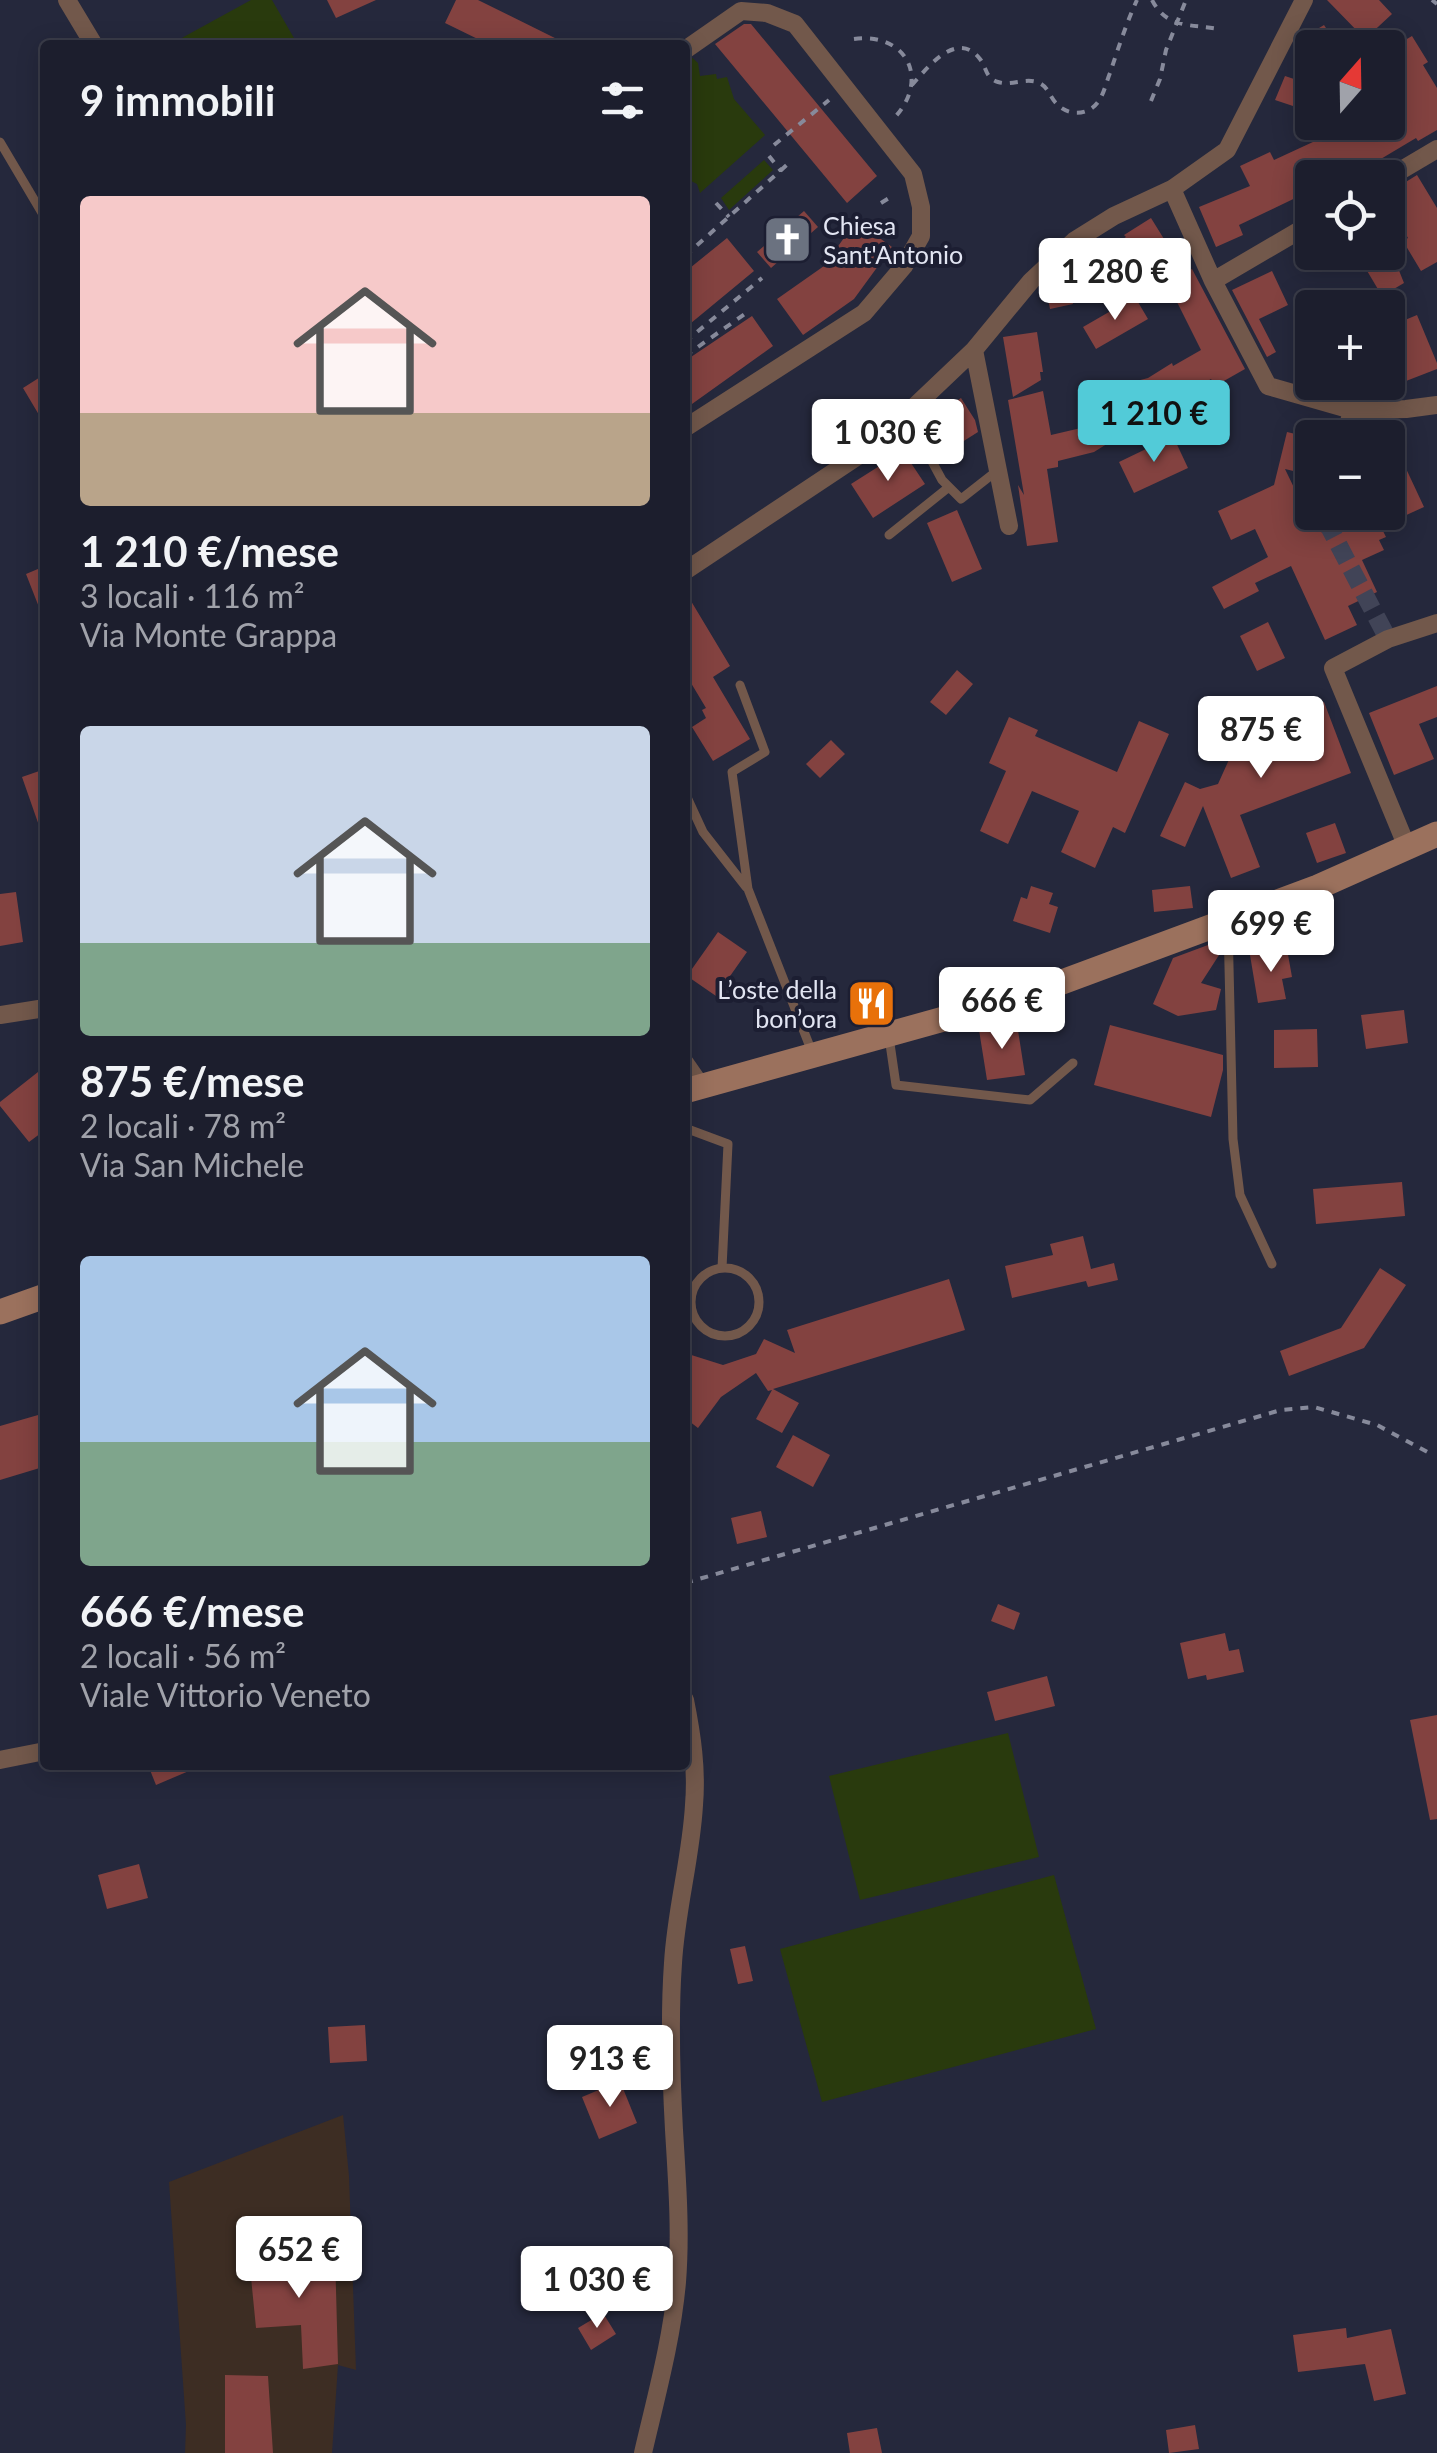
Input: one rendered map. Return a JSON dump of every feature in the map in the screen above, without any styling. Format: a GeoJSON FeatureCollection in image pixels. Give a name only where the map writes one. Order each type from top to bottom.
{"type":"FeatureCollection","features":[{"type":"Feature","properties":{"kind":"main road"},"geometry":{"type":"LineString","coordinates":[[693,1088],[1019,998],[1318,887],[1437,834]]}},
{"type":"Feature","properties":{"kind":"main road"},"geometry":{"type":"LineString","coordinates":[[0,1312],[40,1298]]}},
{"type":"Feature","properties":{"kind":"street"},"geometry":{"type":"LineString","coordinates":[[67,0],[91,40]]}},
{"type":"Feature","properties":{"kind":"street"},"geometry":{"type":"LineString","coordinates":[[690,569],[874,446],[974,350],[1031,281],[1074,241],[1114,216],[1172,189],[1227,150],[1304,0]]}},
{"type":"Feature","properties":{"kind":"street"},"geometry":{"type":"LineString","coordinates":[[690,47],[741,11],[768,13],[795,24],[841,91],[913,174],[921,208],[921,236],[904,266],[864,313],[690,425]]}},
{"type":"Feature","properties":{"kind":"street"},"geometry":{"type":"LineString","coordinates":[[1405,168],[1437,150]]}},
{"type":"Feature","properties":{"kind":"street"},"geometry":{"type":"LineString","coordinates":[[1172,189],[1213,281],[1268,386],[1352,410],[1437,405]]}},
{"type":"Feature","properties":{"kind":"street"},"geometry":{"type":"LineString","coordinates":[[1213,281],[1295,233]]}},
{"type":"Feature","properties":{"kind":"street"},"geometry":{"type":"LineString","coordinates":[[974,350],[1009,526]]}},
{"type":"Feature","properties":{"kind":"street"},"geometry":{"type":"LineString","coordinates":[[1350,420],[1352,410]]}},
{"type":"Feature","properties":{"kind":"street"},"geometry":{"type":"LineString","coordinates":[[1407,847],[1333,668],[1388,640],[1437,623]]}},
{"type":"Feature","properties":{"kind":"street"},"geometry":{"type":"LineString","coordinates":[[0,1015],[40,1009]]}},
{"type":"Feature","properties":{"kind":"street"},"geometry":{"type":"LineString","coordinates":[[643,2453],[677,2282],[672,1990],[695,1787],[690,1729]]}},
{"type":"Feature","properties":{"kind":"street"},"geometry":{"type":"LineString","coordinates":[[0,1760],[40,1752]]}},
{"type":"Feature","properties":{"kind":"lane"},"geometry":{"type":"LineString","coordinates":[[0,142],[40,210]]}},
{"type":"Feature","properties":{"kind":"lane"},"geometry":{"type":"LineString","coordinates":[[906,415],[942,480],[961,499],[998,470]]}},
{"type":"Feature","properties":{"kind":"lane"},"geometry":{"type":"LineString","coordinates":[[889,535],[949,487]]}},
{"type":"Feature","properties":{"kind":"lane"},"geometry":{"type":"LineString","coordinates":[[740,685],[765,752],[732,772],[748,889],[813,1055]]}},
{"type":"Feature","properties":{"kind":"lane"},"geometry":{"type":"LineString","coordinates":[[690,804],[703,832],[748,889]]}},
{"type":"Feature","properties":{"kind":"lane"},"geometry":{"type":"LineString","coordinates":[[1228,920],[1233,1139],[1240,1195],[1272,1264]]}},
{"type":"Feature","properties":{"kind":"lane"},"geometry":{"type":"LineString","coordinates":[[888,1034],[896,1085],[1030,1100],[1074,1063]]}},
{"type":"Feature","properties":{"kind":"lane"},"geometry":{"type":"LineString","coordinates":[[690,1130],[728,1144],[722,1268]]}},
{"type":"Feature","properties":{"kind":"lane"},"geometry":{"type":"LineString","coordinates":[[722,1268],[744,1274],[758,1292],[759,1304],[751,1324],[731,1336],[710,1333],[694,1318],[690,1307],[694,1286],[711,1271],[722,1268]]}},
{"type":"Feature","properties":{"kind":"path"},"geometry":{"type":"LineString","coordinates":[[912,85],[936,58],[952,49],[961,49],[977,56],[984,71],[996,82],[1034,81],[1046,88],[1059,107],[1086,112],[1100,100],[1137,0]]}},
{"type":"Feature","properties":{"kind":"path"},"geometry":{"type":"LineString","coordinates":[[1152,0],[1176,24],[1219,29]]}},
{"type":"Feature","properties":{"kind":"path"},"geometry":{"type":"LineString","coordinates":[[1152,101],[1166,50],[1186,0]]}},
{"type":"Feature","properties":{"kind":"path"},"geometry":{"type":"LineString","coordinates":[[854,39],[884,40],[907,60],[912,85],[906,104],[896,116]]}},
{"type":"Feature","properties":{"kind":"path"},"geometry":{"type":"LineString","coordinates":[[774,145],[841,91]]}},
{"type":"Feature","properties":{"kind":"path"},"geometry":{"type":"LineString","coordinates":[[769,156],[781,171]]}},
{"type":"Feature","properties":{"kind":"path"},"geometry":{"type":"LineString","coordinates":[[690,252],[789,163]]}},
{"type":"Feature","properties":{"kind":"path"},"geometry":{"type":"LineString","coordinates":[[881,203],[894,195]]}},
{"type":"Feature","properties":{"kind":"path"},"geometry":{"type":"LineString","coordinates":[[716,203],[729,218]]}},
{"type":"Feature","properties":{"kind":"path"},"geometry":{"type":"LineString","coordinates":[[690,338],[762,278]]}},
{"type":"Feature","properties":{"kind":"path"},"geometry":{"type":"LineString","coordinates":[[690,352],[749,311]]}},
{"type":"Feature","properties":{"kind":"path"},"geometry":{"type":"LineString","coordinates":[[690,345],[694,349]]}},
{"type":"Feature","properties":{"kind":"path"},"geometry":{"type":"LineString","coordinates":[[690,1582],[1281,1410],[1314,1408],[1377,1426],[1433,1455]]}},
{"type":"Feature","properties":{"kind":"shaded area"},"geometry":{"type":"Polygon","coordinates":[[[343,2115],[356,2370],[338,2365],[332,2453],[185,2453],[169,2182],[343,2115]]]}},
{"type":"Feature","properties":{"kind":"green space"},"geometry":{"type":"Polygon","coordinates":[[[251,0],[272,0],[295,40],[178,40],[251,0]]]}},
{"type":"Feature","properties":{"kind":"green space"},"geometry":{"type":"Polygon","coordinates":[[[690,56],[698,63],[700,76],[727,77],[734,99],[765,135],[700,193],[697,184],[690,180],[690,56]]]}},
{"type":"Feature","properties":{"kind":"green space"},"geometry":{"type":"Polygon","coordinates":[[[764,160],[773,170],[729,210],[721,198],[764,160]]]}},
{"type":"Feature","properties":{"kind":"green space"},"geometry":{"type":"Polygon","coordinates":[[[1008,1733],[1039,1857],[860,1900],[829,1776],[1008,1733]]]}},
{"type":"Feature","properties":{"kind":"green space"},"geometry":{"type":"Polygon","coordinates":[[[1054,1875],[1096,2029],[822,2102],[780,1949],[1054,1875]]]}},
{"type":"Feature","properties":{"kind":"building"},"geometry":{"type":"Polygon","coordinates":[[[327,0],[376,0],[336,18],[327,0]]]}},
{"type":"Feature","properties":{"kind":"building"},"geometry":{"type":"Polygon","coordinates":[[[456,0],[478,0],[559,40],[480,40],[445,23],[456,0]]]}},
{"type":"Feature","properties":{"kind":"building"},"geometry":{"type":"Polygon","coordinates":[[[1327,0],[1379,0],[1392,14],[1375,30],[1356,30],[1327,0]]]}},
{"type":"Feature","properties":{"kind":"building"},"geometry":{"type":"Polygon","coordinates":[[[744,24],[751,24],[877,176],[847,203],[715,44],[744,24]]]}},
{"type":"Feature","properties":{"kind":"building"},"geometry":{"type":"Polygon","coordinates":[[[1412,36],[1428,62],[1423,65],[1437,88],[1437,130],[1379,160],[1295,160],[1295,198],[1239,225],[1243,235],[1216,247],[1199,207],[1250,186],[1240,166],[1270,152],[1274,160],[1317,140],[1405,140],[1405,40],[1412,36]]]}},
{"type":"Feature","properties":{"kind":"building"},"geometry":{"type":"Polygon","coordinates":[[[1285,76],[1295,79],[1293,106],[1275,100],[1285,76]]]}},
{"type":"Feature","properties":{"kind":"building"},"geometry":{"type":"Polygon","coordinates":[[[1417,175],[1437,208],[1437,262],[1421,271],[1405,244],[1408,238],[1405,182],[1417,175]]]}},
{"type":"Feature","properties":{"kind":"building","name":"Chiesa Sant'Antonio"},"geometry":{"type":"Polygon","coordinates":[[[804,211],[818,227],[771,268],[757,252],[804,211]]]}},
{"type":"Feature","properties":{"kind":"building"},"geometry":{"type":"Polygon","coordinates":[[[1151,218],[1164,239],[1152,246],[1160,258],[1125,279],[1132,291],[1109,296],[1088,260],[1151,218]]]}},
{"type":"Feature","properties":{"kind":"building"},"geometry":{"type":"Polygon","coordinates":[[[856,221],[892,247],[854,299],[803,335],[777,299],[824,266],[856,221]]]}},
{"type":"Feature","properties":{"kind":"building"},"geometry":{"type":"Polygon","coordinates":[[[727,238],[754,271],[690,324],[690,268],[727,238]]]}},
{"type":"Feature","properties":{"kind":"building"},"geometry":{"type":"Polygon","coordinates":[[[1192,269],[1245,369],[1215,386],[1211,379],[1144,421],[1107,431],[1110,442],[1094,452],[1058,461],[1058,467],[1047,469],[1058,542],[1027,546],[1018,485],[1024,495],[1008,400],[1043,391],[1051,435],[1081,428],[1079,418],[1095,413],[1090,393],[1148,378],[1201,350],[1167,282],[1192,269]]]}},
{"type":"Feature","properties":{"kind":"building"},"geometry":{"type":"Polygon","coordinates":[[[1367,270],[1399,270],[1404,283],[1392,290],[1378,290],[1367,270]]]}},
{"type":"Feature","properties":{"kind":"building"},"geometry":{"type":"Polygon","coordinates":[[[1272,271],[1288,305],[1259,319],[1276,352],[1267,357],[1232,290],[1272,271]]]}},
{"type":"Feature","properties":{"kind":"building"},"geometry":{"type":"Polygon","coordinates":[[[1067,278],[1073,304],[1050,309],[1045,285],[1067,278]]]}},
{"type":"Feature","properties":{"kind":"building"},"geometry":{"type":"Polygon","coordinates":[[[1135,297],[1148,319],[1096,349],[1083,327],[1135,297]]]}},
{"type":"Feature","properties":{"kind":"building"},"geometry":{"type":"Polygon","coordinates":[[[1417,315],[1437,363],[1437,369],[1406,381],[1405,378],[1405,320],[1417,315]]]}},
{"type":"Feature","properties":{"kind":"building"},"geometry":{"type":"Polygon","coordinates":[[[752,316],[773,346],[690,405],[690,358],[752,316]]]}},
{"type":"Feature","properties":{"kind":"building"},"geometry":{"type":"Polygon","coordinates":[[[1037,332],[1041,380],[1013,397],[1003,337],[1037,332]]]}},
{"type":"Feature","properties":{"kind":"building"},"geometry":{"type":"Polygon","coordinates":[[[40,377],[40,417],[23,388],[40,377]]]}},
{"type":"Feature","properties":{"kind":"building"},"geometry":{"type":"Polygon","coordinates":[[[961,398],[978,432],[959,444],[938,413],[961,398]]]}},
{"type":"Feature","properties":{"kind":"building"},"geometry":{"type":"Polygon","coordinates":[[[1287,432],[1295,434],[1295,471],[1285,469],[1295,490],[1295,530],[1385,530],[1386,537],[1379,540],[1384,550],[1362,560],[1377,592],[1348,606],[1357,625],[1325,640],[1291,566],[1255,583],[1259,591],[1224,609],[1212,587],[1268,557],[1255,529],[1231,540],[1218,511],[1274,485],[1287,432]]]}},
{"type":"Feature","properties":{"kind":"building"},"geometry":{"type":"Polygon","coordinates":[[[1173,436],[1188,468],[1134,493],[1119,462],[1173,436]]]}},
{"type":"Feature","properties":{"kind":"building"},"geometry":{"type":"Polygon","coordinates":[[[903,451],[925,484],[873,518],[851,484],[903,451]]]}},
{"type":"Feature","properties":{"kind":"building"},"geometry":{"type":"Polygon","coordinates":[[[1405,466],[1424,507],[1405,516],[1405,466]]]}},
{"type":"Feature","properties":{"kind":"building"},"geometry":{"type":"Polygon","coordinates":[[[957,510],[982,569],[952,582],[927,523],[957,510]]]}},
{"type":"Feature","properties":{"kind":"building"},"geometry":{"type":"Polygon","coordinates":[[[40,568],[40,610],[26,574],[40,568]]]}},
{"type":"Feature","properties":{"kind":"building"},"geometry":{"type":"Polygon","coordinates":[[[690,599],[730,666],[713,677],[750,739],[713,761],[692,727],[706,718],[702,710],[706,708],[690,681],[690,599]]]}},
{"type":"Feature","properties":{"kind":"building"},"geometry":{"type":"Polygon","coordinates":[[[1268,622],[1285,658],[1257,671],[1240,636],[1268,622]]]}},
{"type":"Feature","properties":{"kind":"building"},"geometry":{"type":"Polygon","coordinates":[[[957,670],[973,684],[946,715],[930,702],[957,670]]]}},
{"type":"Feature","properties":{"kind":"building"},"geometry":{"type":"Polygon","coordinates":[[[1437,686],[1437,717],[1419,724],[1434,759],[1394,775],[1369,713],[1437,686]]]}},
{"type":"Feature","properties":{"kind":"building"},"geometry":{"type":"Polygon","coordinates":[[[1324,702],[1351,773],[1240,815],[1260,867],[1231,878],[1203,806],[1185,847],[1160,836],[1185,782],[1200,789],[1218,784],[1241,733],[1324,702]]]}},
{"type":"Feature","properties":{"kind":"building"},"geometry":{"type":"Polygon","coordinates":[[[1009,717],[1038,730],[1035,736],[1117,772],[1139,721],[1169,734],[1125,833],[1113,827],[1095,868],[1061,852],[1079,811],[1032,791],[1008,844],[980,831],[1006,771],[989,763],[1009,717]]]}},
{"type":"Feature","properties":{"kind":"building"},"geometry":{"type":"Polygon","coordinates":[[[831,740],[845,754],[820,778],[806,764],[831,740]]]}},
{"type":"Feature","properties":{"kind":"building"},"geometry":{"type":"Polygon","coordinates":[[[40,771],[40,828],[22,777],[40,771]]]}},
{"type":"Feature","properties":{"kind":"building"},"geometry":{"type":"Polygon","coordinates":[[[1335,823],[1346,853],[1317,863],[1306,833],[1335,823]]]}},
{"type":"Feature","properties":{"kind":"building"},"geometry":{"type":"Polygon","coordinates":[[[1031,886],[1053,893],[1049,904],[1058,907],[1050,933],[1013,921],[1021,897],[1027,899],[1031,886]]]}},
{"type":"Feature","properties":{"kind":"building"},"geometry":{"type":"Polygon","coordinates":[[[1190,886],[1193,908],[1154,912],[1152,890],[1190,886]]]}},
{"type":"Feature","properties":{"kind":"building"},"geometry":{"type":"Polygon","coordinates":[[[16,892],[23,942],[0,946],[0,894],[16,892]]]}},
{"type":"Feature","properties":{"kind":"building"},"geometry":{"type":"Polygon","coordinates":[[[718,932],[747,952],[716,996],[690,978],[690,972],[718,932]]]}},
{"type":"Feature","properties":{"kind":"building"},"geometry":{"type":"Polygon","coordinates":[[[1208,945],[1221,952],[1201,983],[1221,989],[1216,1010],[1178,1016],[1153,1004],[1173,958],[1208,945]]]}},
{"type":"Feature","properties":{"kind":"building"},"geometry":{"type":"Polygon","coordinates":[[[1287,949],[1292,977],[1282,979],[1286,999],[1258,1003],[1250,955],[1287,949]]]}},
{"type":"Feature","properties":{"kind":"building"},"geometry":{"type":"Polygon","coordinates":[[[1404,1010],[1408,1043],[1366,1049],[1361,1015],[1404,1010]]]}},
{"type":"Feature","properties":{"kind":"building"},"geometry":{"type":"Polygon","coordinates":[[[1017,1024],[1025,1075],[987,1080],[979,1030],[1017,1024]]]}},
{"type":"Feature","properties":{"kind":"building"},"geometry":{"type":"Polygon","coordinates":[[[1110,1025],[1223,1055],[1211,1117],[1094,1085],[1110,1025]]]}},
{"type":"Feature","properties":{"kind":"building"},"geometry":{"type":"Polygon","coordinates":[[[1317,1029],[1318,1067],[1274,1068],[1274,1030],[1317,1029]]]}},
{"type":"Feature","properties":{"kind":"building"},"geometry":{"type":"Polygon","coordinates":[[[38,1072],[40,1134],[29,1142],[0,1102],[38,1072]]]}},
{"type":"Feature","properties":{"kind":"building"},"geometry":{"type":"Polygon","coordinates":[[[1402,1182],[1405,1216],[1316,1224],[1313,1189],[1402,1182]]]}},
{"type":"Feature","properties":{"kind":"building"},"geometry":{"type":"Polygon","coordinates":[[[1083,1236],[1091,1269],[1114,1263],[1118,1280],[1088,1287],[1086,1281],[1012,1298],[1005,1266],[1053,1255],[1050,1244],[1083,1236]]]}},
{"type":"Feature","properties":{"kind":"building"},"geometry":{"type":"Polygon","coordinates":[[[1380,1268],[1406,1285],[1364,1348],[1289,1376],[1280,1351],[1341,1328],[1380,1268]]]}},
{"type":"Feature","properties":{"kind":"building"},"geometry":{"type":"Polygon","coordinates":[[[949,1279],[965,1330],[773,1389],[799,1403],[782,1433],[756,1419],[772,1390],[768,1391],[756,1373],[721,1397],[698,1428],[690,1422],[690,1355],[723,1365],[756,1354],[764,1339],[795,1353],[787,1330],[949,1279]]]}},
{"type":"Feature","properties":{"kind":"building"},"geometry":{"type":"Polygon","coordinates":[[[40,1414],[40,1468],[0,1480],[0,1426],[40,1414]]]}},
{"type":"Feature","properties":{"kind":"building"},"geometry":{"type":"Polygon","coordinates":[[[793,1435],[830,1455],[813,1487],[776,1467],[793,1435]]]}},
{"type":"Feature","properties":{"kind":"building"},"geometry":{"type":"Polygon","coordinates":[[[761,1511],[767,1537],[737,1544],[731,1518],[761,1511]]]}},
{"type":"Feature","properties":{"kind":"building"},"geometry":{"type":"Polygon","coordinates":[[[998,1604],[1020,1613],[1014,1630],[991,1621],[998,1604]]]}},
{"type":"Feature","properties":{"kind":"building"},"geometry":{"type":"Polygon","coordinates":[[[1225,1633],[1229,1651],[1239,1649],[1244,1672],[1207,1680],[1206,1675],[1188,1679],[1180,1643],[1225,1633]]]}},
{"type":"Feature","properties":{"kind":"building"},"geometry":{"type":"Polygon","coordinates":[[[1047,1676],[1055,1706],[995,1721],[987,1692],[1047,1676]]]}},
{"type":"Feature","properties":{"kind":"building"},"geometry":{"type":"Polygon","coordinates":[[[1437,1715],[1437,1819],[1430,1820],[1410,1720],[1437,1715]]]}},
{"type":"Feature","properties":{"kind":"building"},"geometry":{"type":"Polygon","coordinates":[[[150,1770],[191,1770],[156,1785],[150,1770]]]}},
{"type":"Feature","properties":{"kind":"building"},"geometry":{"type":"Polygon","coordinates":[[[139,1864],[148,1898],[107,1909],[98,1875],[139,1864]]]}},
{"type":"Feature","properties":{"kind":"building"},"geometry":{"type":"Polygon","coordinates":[[[745,1946],[753,1981],[738,1984],[730,1949],[745,1946]]]}},
{"type":"Feature","properties":{"kind":"building"},"geometry":{"type":"Polygon","coordinates":[[[365,2025],[367,2061],[330,2063],[328,2027],[365,2025]]]}},
{"type":"Feature","properties":{"kind":"building"},"geometry":{"type":"Polygon","coordinates":[[[620,2081],[637,2123],[599,2139],[582,2097],[620,2081]]]}},
{"type":"Feature","properties":{"kind":"building"},"geometry":{"type":"Polygon","coordinates":[[[335,2253],[338,2364],[303,2369],[301,2325],[256,2328],[249,2257],[335,2253]]]}},
{"type":"Feature","properties":{"kind":"building"},"geometry":{"type":"Polygon","coordinates":[[[603,2313],[616,2334],[591,2350],[578,2328],[603,2313]]]}},
{"type":"Feature","properties":{"kind":"building"},"geometry":{"type":"Polygon","coordinates":[[[1346,2328],[1347,2338],[1391,2329],[1406,2394],[1374,2401],[1365,2364],[1298,2372],[1293,2335],[1346,2328]]]}},
{"type":"Feature","properties":{"kind":"building"},"geometry":{"type":"Polygon","coordinates":[[[225,2375],[268,2376],[273,2453],[225,2453],[225,2375]]]}},
{"type":"Feature","properties":{"kind":"building"},"geometry":{"type":"Polygon","coordinates":[[[1195,2425],[1199,2449],[1169,2453],[1166,2430],[1195,2425]]]}},
{"type":"Feature","properties":{"kind":"building"},"geometry":{"type":"Polygon","coordinates":[[[877,2428],[882,2453],[850,2453],[847,2433],[877,2428]]]}},
{"type":"Feature","properties":{"kind":"tunnel"},"geometry":{"type":"LineString","coordinates":[[1331,530],[1388,639]]}},
{"type":"Feature","properties":{"kind":"place","name":"Chiesa Sant'Antonio"},"geometry":{"type":"Point","coordinates":[788,240]}},
{"type":"Feature","properties":{"kind":"place","name":"L’oste della bon’ora"},"geometry":{"type":"Point","coordinates":[872,1004]}}]}
